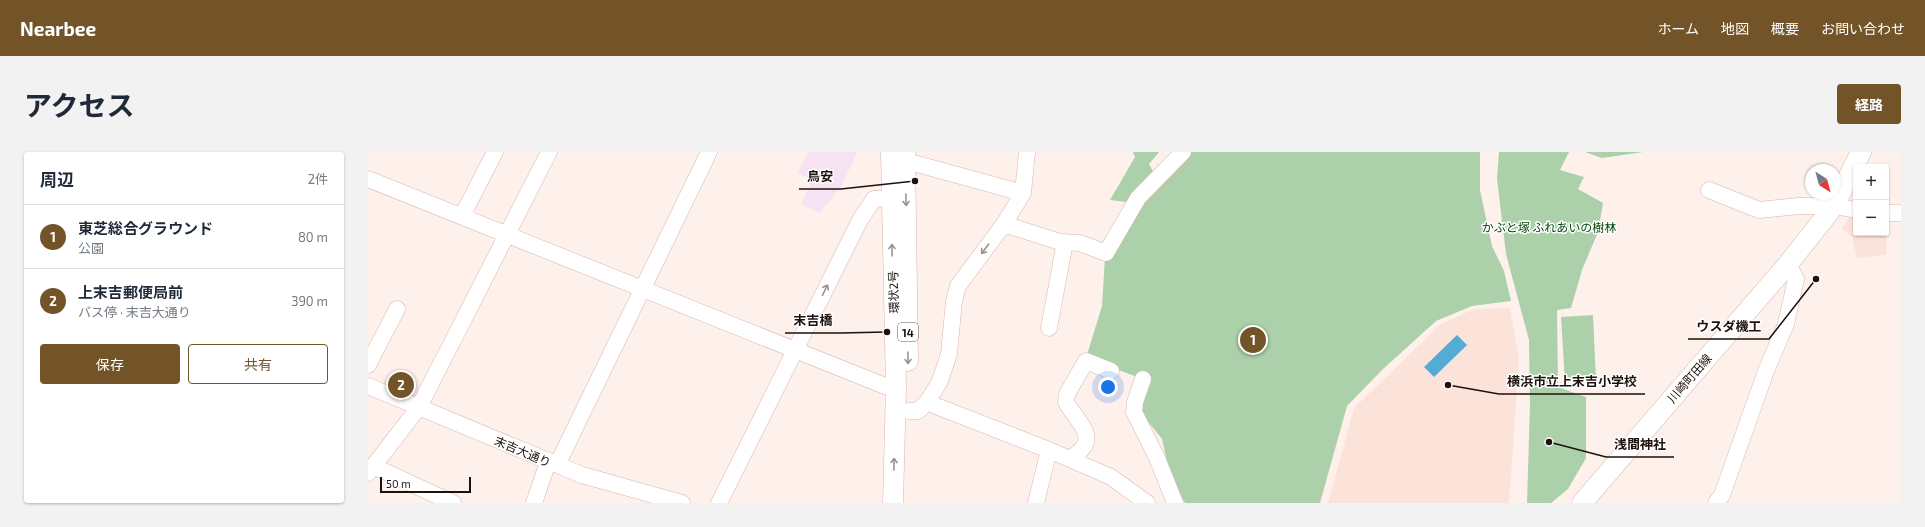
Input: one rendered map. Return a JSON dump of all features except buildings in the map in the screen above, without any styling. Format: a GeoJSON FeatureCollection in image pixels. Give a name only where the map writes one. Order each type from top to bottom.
{"type":"FeatureCollection","features":[{"type":"Feature","properties":{"kind":"main road","name":"川崎町田線"},"geometry":{"type":"LineString","coordinates":[[1582,503],[1788,264],[1834,206],[1861,152]]}},
{"type":"Feature","properties":{"kind":"main road","name":"環状2号"},"geometry":{"type":"LineString","coordinates":[[893,503],[896,388],[891,198],[895,154]]}},
{"type":"Feature","properties":{"kind":"main road","name":"環状2号"},"geometry":{"type":"LineString","coordinates":[[895,154],[909,411],[907,503]]}},
{"type":"Feature","properties":{"kind":"street"},"geometry":{"type":"LineString","coordinates":[[462,216],[495,152]]}},
{"type":"Feature","properties":{"kind":"street"},"geometry":{"type":"LineString","coordinates":[[453,503],[371,470],[419,407],[549,152]]}},
{"type":"Feature","properties":{"kind":"street"},"geometry":{"type":"LineString","coordinates":[[534,503],[552,463],[642,289],[708,152]]}},
{"type":"Feature","properties":{"kind":"street"},"geometry":{"type":"LineString","coordinates":[[909,411],[918,411],[928,401],[940,381],[949,354],[954,301],[958,286],[1004,224],[1023,193],[1027,152]]}},
{"type":"Feature","properties":{"kind":"street"},"geometry":{"type":"LineString","coordinates":[[1004,224],[1065,242],[1080,244],[1106,253],[1138,198],[1183,152]]}},
{"type":"Feature","properties":{"kind":"street"},"geometry":{"type":"LineString","coordinates":[[895,154],[1023,193]]}},
{"type":"Feature","properties":{"kind":"street"},"geometry":{"type":"LineString","coordinates":[[369,183],[462,216],[795,350],[896,388]]}},
{"type":"Feature","properties":{"kind":"street"},"geometry":{"type":"LineString","coordinates":[[1709,190],[1759,210],[1799,206],[1834,206],[1853,209]]}},
{"type":"Feature","properties":{"kind":"street"},"geometry":{"type":"LineString","coordinates":[[720,503],[860,220],[874,199],[891,198]]}},
{"type":"Feature","properties":{"kind":"street"},"geometry":{"type":"LineString","coordinates":[[1049,328],[1065,242]]}},
{"type":"Feature","properties":{"kind":"street"},"geometry":{"type":"LineString","coordinates":[[1716,503],[1722,495],[1766,371],[1786,324],[1796,279],[1788,264]]}},
{"type":"Feature","properties":{"kind":"street"},"geometry":{"type":"LineString","coordinates":[[368,365],[397,309]]}},
{"type":"Feature","properties":{"kind":"street"},"geometry":{"type":"LineString","coordinates":[[1071,460],[1084,446],[1087,436],[1066,402],[1067,394],[1086,361],[1111,372]]}},
{"type":"Feature","properties":{"kind":"street"},"geometry":{"type":"LineString","coordinates":[[1143,379],[1135,402],[1134,412],[1157,458],[1175,503]]}},
{"type":"Feature","properties":{"kind":"street","name":"末吉大通り"},"geometry":{"type":"LineString","coordinates":[[368,386],[582,475],[682,503]]}},
{"type":"Feature","properties":{"kind":"street"},"geometry":{"type":"LineString","coordinates":[[928,401],[936,406],[1049,450],[1111,477],[1147,503]]}},
{"type":"Feature","properties":{"kind":"street"},"geometry":{"type":"LineString","coordinates":[[1036,503],[1049,450]]}},
{"type":"Feature","properties":{"kind":"shaded area"},"geometry":{"type":"Polygon","coordinates":[[[808,152],[857,152],[842,185],[820,213],[801,204],[813,180],[798,173],[808,152]]]}},
{"type":"Feature","properties":{"kind":"shaded area"},"geometry":{"type":"Polygon","coordinates":[[[1851,213],[1853,213],[1853,236],[1886,236],[1886,255],[1857,258],[1852,237],[1842,229],[1851,213]]]}},
{"type":"Feature","properties":{"kind":"shaded area"},"geometry":{"type":"Polygon","coordinates":[[[1510,308],[1519,361],[1509,503],[1328,503],[1354,408],[1441,324],[1474,309],[1510,308]]]}},
{"type":"Feature","properties":{"kind":"green space"},"geometry":{"type":"Polygon","coordinates":[[[1133,152],[1159,152],[1149,164],[1155,175],[1127,202],[1110,200],[1135,157],[1133,152]]]}},
{"type":"Feature","properties":{"kind":"green space"},"geometry":{"type":"Polygon","coordinates":[[[1191,152],[1480,152],[1480,190],[1492,246],[1504,271],[1511,301],[1472,306],[1436,321],[1383,369],[1347,406],[1320,503],[1185,503],[1171,479],[1162,439],[1142,414],[1142,396],[1148,381],[1086,358],[1102,306],[1105,257],[1144,198],[1191,152]]]}},
{"type":"Feature","properties":{"kind":"green space","name":"かぶと塚 ふれあいの樹林"},"geometry":{"type":"Polygon","coordinates":[[[1499,152],[1569,152],[1560,170],[1584,177],[1578,189],[1603,203],[1598,232],[1582,270],[1571,308],[1557,310],[1558,387],[1586,397],[1586,458],[1568,489],[1551,503],[1527,503],[1530,404],[1529,340],[1506,254],[1497,179],[1499,152]]]}},
{"type":"Feature","properties":{"kind":"green space"},"geometry":{"type":"Polygon","coordinates":[[[1585,152],[1643,152],[1602,158],[1585,152]]]}},
{"type":"Feature","properties":{"kind":"green space"},"geometry":{"type":"Polygon","coordinates":[[[1593,315],[1596,380],[1565,382],[1561,317],[1593,315]]]}},
{"type":"Feature","properties":{"kind":"water"},"geometry":{"type":"Polygon","coordinates":[[[1457,335],[1467,345],[1434,377],[1424,367],[1457,335]]]}},
{"type":"Feature","properties":{"kind":"place","name":"鳥安"},"geometry":{"type":"Point","coordinates":[915,181]}},
{"type":"Feature","properties":{"kind":"place","name":"ウスダ機工"},"geometry":{"type":"Point","coordinates":[1816,279]}},
{"type":"Feature","properties":{"kind":"place","name":"末吉橋"},"geometry":{"type":"Point","coordinates":[887,332]}},
{"type":"Feature","properties":{"kind":"place","name":"東芝総合グラウンド"},"geometry":{"type":"Point","coordinates":[1253,340]}},
{"type":"Feature","properties":{"kind":"place","name":"上末吉郵便局前"},"geometry":{"type":"Point","coordinates":[401,385]}},
{"type":"Feature","properties":{"kind":"place","name":"横浜市立上末吉小学校"},"geometry":{"type":"Point","coordinates":[1448,385]}},
{"type":"Feature","properties":{"kind":"place","name":"浅間神社"},"geometry":{"type":"Point","coordinates":[1549,442]}}]}
